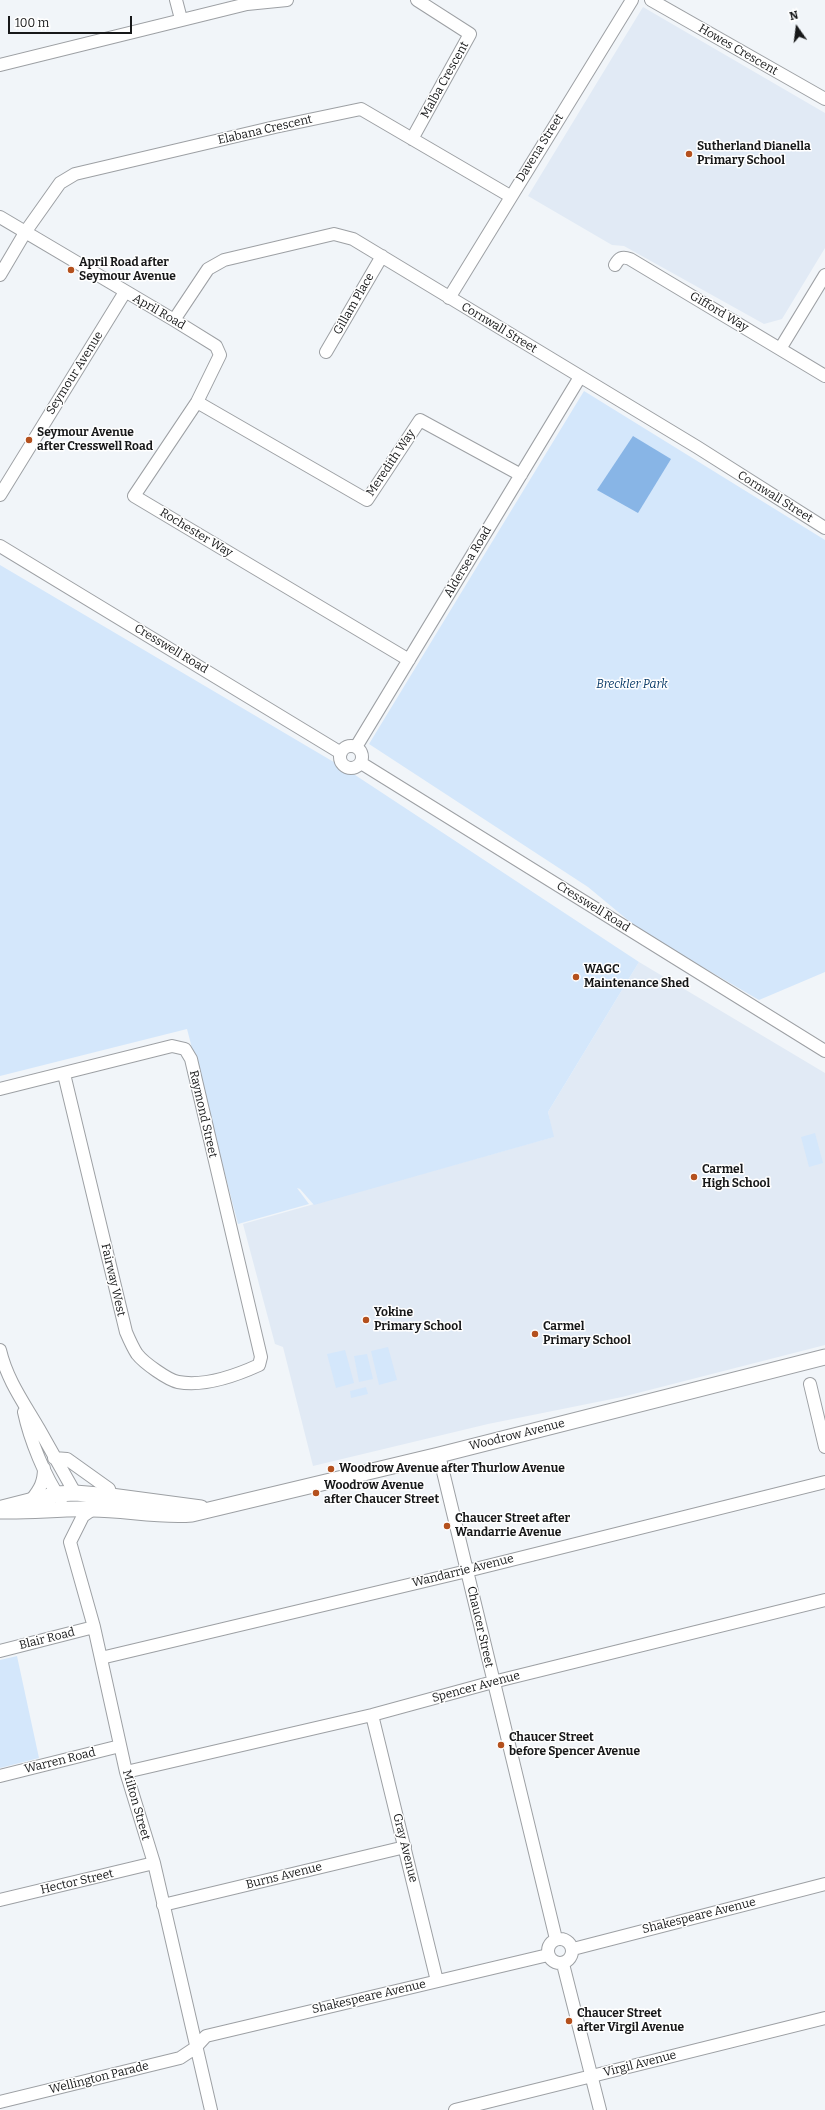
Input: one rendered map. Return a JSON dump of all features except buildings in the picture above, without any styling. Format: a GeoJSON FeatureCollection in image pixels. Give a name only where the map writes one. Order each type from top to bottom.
{"type":"FeatureCollection","features":[{"type":"Feature","properties":{"kind":"main road","name":"Woodrow Avenue"},"geometry":{"type":"LineString","coordinates":[[0,1510],[25,1512],[93,1508],[180,1515],[192,1514],[439,1455],[825,1357]]}},
{"type":"Feature","properties":{"kind":"main road","name":"Woodrow Avenue"},"geometry":{"type":"LineString","coordinates":[[0,1510],[32,1499],[57,1494],[75,1493],[192,1505],[208,1509]]}},
{"type":"Feature","properties":{"kind":"street"},"geometry":{"type":"LineString","coordinates":[[176,0],[181,19]]}},
{"type":"Feature","properties":{"kind":"street"},"geometry":{"type":"LineString","coordinates":[[0,65],[181,19],[247,4],[287,0]]}},
{"type":"Feature","properties":{"kind":"street","name":"Malba Crescent"},"geometry":{"type":"LineString","coordinates":[[412,139],[470,34],[417,0]]}},
{"type":"Feature","properties":{"kind":"street","name":"Davena Street"},"geometry":{"type":"LineString","coordinates":[[449,298],[510,196],[632,0]]}},
{"type":"Feature","properties":{"kind":"street","name":"Howes Crescent"},"geometry":{"type":"LineString","coordinates":[[651,0],[825,99]]}},
{"type":"Feature","properties":{"kind":"street","name":"Elabana Crescent"},"geometry":{"type":"LineString","coordinates":[[0,275],[26,232],[60,183],[74,174],[274,127],[361,109],[510,196]]}},
{"type":"Feature","properties":{"kind":"street","name":"April Road"},"geometry":{"type":"LineString","coordinates":[[0,217],[216,346]]}},
{"type":"Feature","properties":{"kind":"street","name":"Cornwall Street"},"geometry":{"type":"LineString","coordinates":[[174,320],[208,269],[224,260],[334,234],[353,240],[382,256],[825,528]]}},
{"type":"Feature","properties":{"kind":"street","name":"Gillam Place"},"geometry":{"type":"LineString","coordinates":[[326,352],[382,256]]}},
{"type":"Feature","properties":{"kind":"street","name":"Gifford Way"},"geometry":{"type":"LineString","coordinates":[[615,265],[619,259],[624,257],[630,259],[825,376]]}},
{"type":"Feature","properties":{"kind":"street"},"geometry":{"type":"LineString","coordinates":[[780,349],[825,275]]}},
{"type":"Feature","properties":{"kind":"street","name":"Seymour Avenue"},"geometry":{"type":"LineString","coordinates":[[0,495],[124,292]]}},
{"type":"Feature","properties":{"kind":"street","name":"Rochester Way"},"geometry":{"type":"LineString","coordinates":[[216,346],[220,355],[196,402],[134,496],[408,660]]}},
{"type":"Feature","properties":{"kind":"street","name":"Aldersea Road"},"geometry":{"type":"LineString","coordinates":[[356,747],[580,377]]}},
{"type":"Feature","properties":{"kind":"street","name":"Meredith Way"},"geometry":{"type":"LineString","coordinates":[[196,402],[367,500],[420,420],[521,475]]}},
{"type":"Feature","properties":{"kind":"street","name":"Cresswell Road"},"geometry":{"type":"LineString","coordinates":[[0,546],[341,753],[341,761],[346,767],[354,768],[361,763],[825,1051]]}},
{"type":"Feature","properties":{"kind":"street"},"geometry":{"type":"LineString","coordinates":[[341,753],[347,747],[356,747],[361,752],[361,763]]}},
{"type":"Feature","properties":{"kind":"street","name":"Raymond Street"},"geometry":{"type":"LineString","coordinates":[[0,1089],[172,1046],[185,1049],[191,1060],[261,1357],[259,1365]]}},
{"type":"Feature","properties":{"kind":"street","name":"Fairway West"},"geometry":{"type":"LineString","coordinates":[[64,1074],[126,1332],[137,1354],[154,1369],[177,1382],[209,1381],[241,1373],[259,1365]]}},
{"type":"Feature","properties":{"kind":"street"},"geometry":{"type":"LineString","coordinates":[[0,1350],[3,1363],[22,1404],[75,1493]]}},
{"type":"Feature","properties":{"kind":"street"},"geometry":{"type":"LineString","coordinates":[[810,1384],[825,1448]]}},
{"type":"Feature","properties":{"kind":"street"},"geometry":{"type":"LineString","coordinates":[[22,1404],[27,1425],[57,1494],[60,1500],[74,1508]]}},
{"type":"Feature","properties":{"kind":"street","name":"Chaucer Street"},"geometry":{"type":"LineString","coordinates":[[439,1455],[556,1939]]}},
{"type":"Feature","properties":{"kind":"street"},"geometry":{"type":"LineString","coordinates":[[54,1458],[66,1459],[109,1490],[111,1496]]}},
{"type":"Feature","properties":{"kind":"street"},"geometry":{"type":"LineString","coordinates":[[32,1499],[40,1488],[44,1479],[44,1467]]}},
{"type":"Feature","properties":{"kind":"street","name":"Wandarrie Avenue"},"geometry":{"type":"LineString","coordinates":[[101,1658],[467,1571],[825,1482]]}},
{"type":"Feature","properties":{"kind":"street","name":"Milton Street"},"geometry":{"type":"LineString","coordinates":[[93,1508],[83,1516],[70,1542],[94,1627],[126,1772],[154,1863],[211,2110]]}},
{"type":"Feature","properties":{"kind":"street","name":"Spencer Avenue"},"geometry":{"type":"LineString","coordinates":[[126,1772],[372,1715],[493,1682],[825,1600]]}},
{"type":"Feature","properties":{"kind":"street","name":"Blair Road"},"geometry":{"type":"LineString","coordinates":[[0,1651],[94,1627]]}},
{"type":"Feature","properties":{"kind":"street","name":"Gray Avenue"},"geometry":{"type":"LineString","coordinates":[[372,1715],[437,1981]]}},
{"type":"Feature","properties":{"kind":"street","name":"Warren Road"},"geometry":{"type":"LineString","coordinates":[[0,1776],[120,1746]]}},
{"type":"Feature","properties":{"kind":"street","name":"Burns Avenue"},"geometry":{"type":"LineString","coordinates":[[163,1905],[405,1847]]}},
{"type":"Feature","properties":{"kind":"street","name":"Hector Street"},"geometry":{"type":"LineString","coordinates":[[0,1900],[154,1863]]}},
{"type":"Feature","properties":{"kind":"street","name":"Shakespeare Avenue"},"geometry":{"type":"LineString","coordinates":[[572,1949],[825,1884]]}},
{"type":"Feature","properties":{"kind":"street"},"geometry":{"type":"LineString","coordinates":[[556,1939],[563,1939],[569,1943],[572,1949],[572,1955],[563,1964],[556,1963],[551,1960],[548,1955],[548,1948],[556,1939]]}},
{"type":"Feature","properties":{"kind":"street","name":"Shakespeare Avenue"},"geometry":{"type":"LineString","coordinates":[[196,2048],[206,2036],[548,1955]]}},
{"type":"Feature","properties":{"kind":"street"},"geometry":{"type":"LineString","coordinates":[[563,1964],[600,2110]]}},
{"type":"Feature","properties":{"kind":"street","name":"Virgil Avenue"},"geometry":{"type":"LineString","coordinates":[[455,2110],[825,2018]]}},
{"type":"Feature","properties":{"kind":"street","name":"Wellington Parade"},"geometry":{"type":"LineString","coordinates":[[0,2102],[180,2058],[196,2048]]}},
{"type":"Feature","properties":{"kind":"shaded area","name":"Sutherland Dianella Primary School"},"geometry":{"type":"Polygon","coordinates":[[[643,7],[825,113],[825,248],[782,319],[764,324],[624,246],[612,245],[528,196],[643,7]]]}},
{"type":"Feature","properties":{"kind":"shaded area"},"geometry":{"type":"Polygon","coordinates":[[[639,962],[825,1073],[825,1345],[622,1397],[488,1424],[313,1466],[283,1347],[275,1344],[243,1224],[553,1137],[548,1112],[639,962]]]}},
{"type":"Feature","properties":{"kind":"green space","name":"Breckler Park"},"geometry":{"type":"Polygon","coordinates":[[[584,391],[825,540],[825,972],[759,1000],[641,931],[588,887],[369,744],[584,391]]]}},
{"type":"Feature","properties":{"kind":"green space"},"geometry":{"type":"Polygon","coordinates":[[[0,565],[349,771],[639,962],[548,1112],[554,1137],[314,1205],[300,1189],[297,1188],[309,1204],[238,1224],[187,1029],[0,1076],[0,565]]]}},
{"type":"Feature","properties":{"kind":"green space"},"geometry":{"type":"Polygon","coordinates":[[[815,1133],[823,1163],[809,1167],[801,1137],[815,1133]]]}},
{"type":"Feature","properties":{"kind":"green space"},"geometry":{"type":"Polygon","coordinates":[[[388,1347],[397,1380],[379,1385],[371,1351],[388,1347]]]}},
{"type":"Feature","properties":{"kind":"green space"},"geometry":{"type":"Polygon","coordinates":[[[345,1350],[354,1383],[336,1388],[327,1354],[345,1350]]]}},
{"type":"Feature","properties":{"kind":"green space"},"geometry":{"type":"Polygon","coordinates":[[[367,1354],[373,1379],[359,1382],[354,1356],[367,1354]]]}},
{"type":"Feature","properties":{"kind":"green space"},"geometry":{"type":"Polygon","coordinates":[[[366,1387],[368,1394],[351,1398],[350,1391],[366,1387]]]}},
{"type":"Feature","properties":{"kind":"green space"},"geometry":{"type":"Polygon","coordinates":[[[17,1656],[39,1758],[0,1768],[0,1660],[17,1656]]]}},
{"type":"Feature","properties":{"kind":"water"},"geometry":{"type":"Polygon","coordinates":[[[633,436],[671,459],[638,513],[597,490],[633,436]]]}},
{"type":"Feature","properties":{"kind":"place","name":"Sutherland Dianella Primary School"},"geometry":{"type":"Point","coordinates":[689,154]}},
{"type":"Feature","properties":{"kind":"place","name":"April Road after Seymour Avenue"},"geometry":{"type":"Point","coordinates":[71,270]}},
{"type":"Feature","properties":{"kind":"place","name":"Seymour Avenue after Cresswell Road"},"geometry":{"type":"Point","coordinates":[29,440]}},
{"type":"Feature","properties":{"kind":"place","name":"WAGC Maintenance Shed"},"geometry":{"type":"Point","coordinates":[576,977]}},
{"type":"Feature","properties":{"kind":"place","name":"Carmel High School"},"geometry":{"type":"Point","coordinates":[694,1177]}},
{"type":"Feature","properties":{"kind":"place","name":"Yokine Primary School"},"geometry":{"type":"Point","coordinates":[366,1320]}},
{"type":"Feature","properties":{"kind":"place","name":"Carmel Primary School"},"geometry":{"type":"Point","coordinates":[535,1334]}},
{"type":"Feature","properties":{"kind":"place","name":"Woodrow Avenue after Thurlow Avenue"},"geometry":{"type":"Point","coordinates":[331,1469]}},
{"type":"Feature","properties":{"kind":"place","name":"Woodrow Avenue after Chaucer Street"},"geometry":{"type":"Point","coordinates":[316,1493]}},
{"type":"Feature","properties":{"kind":"place","name":"Chaucer Street after Wandarrie Avenue"},"geometry":{"type":"Point","coordinates":[447,1526]}},
{"type":"Feature","properties":{"kind":"place","name":"Chaucer Street before Spencer Avenue"},"geometry":{"type":"Point","coordinates":[501,1745]}},
{"type":"Feature","properties":{"kind":"place","name":"Chaucer Street after Virgil Avenue"},"geometry":{"type":"Point","coordinates":[569,2021]}}]}
